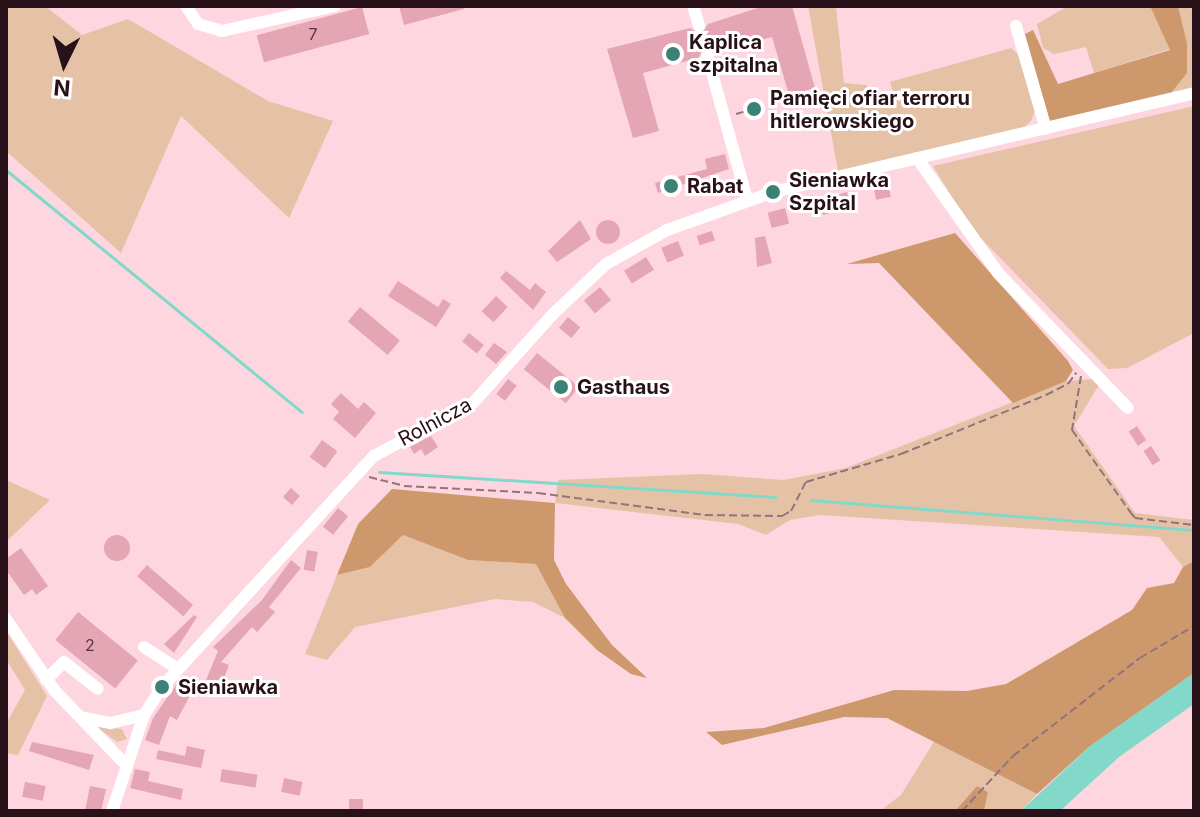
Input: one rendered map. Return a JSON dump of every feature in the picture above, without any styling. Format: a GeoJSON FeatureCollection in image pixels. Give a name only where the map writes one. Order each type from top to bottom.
{"type":"FeatureCollection","features":[{"type":"Feature","properties":{"kind":"street"},"geometry":{"type":"LineString","coordinates":[[186,6],[198,24],[222,31],[335,6]]}},
{"type":"Feature","properties":{"kind":"street"},"geometry":{"type":"LineString","coordinates":[[693,6],[699,26]]}},
{"type":"Feature","properties":{"kind":"street"},"geometry":{"type":"LineString","coordinates":[[1016,26],[1046,129]]}},
{"type":"Feature","properties":{"kind":"street"},"geometry":{"type":"LineString","coordinates":[[707,55],[747,199]]}},
{"type":"Feature","properties":{"kind":"street","name":"Rolnicza"},"geometry":{"type":"LineString","coordinates":[[112,811],[144,715],[178,669],[361,470],[385,448],[473,403],[554,313],[606,264],[667,230],[747,199],[1194,93]]}},
{"type":"Feature","properties":{"kind":"street"},"geometry":{"type":"LineString","coordinates":[[917,158],[998,273],[1128,408]]}},
{"type":"Feature","properties":{"kind":"street"},"geometry":{"type":"LineString","coordinates":[[6,619],[46,680],[126,765]]}},
{"type":"Feature","properties":{"kind":"street"},"geometry":{"type":"LineString","coordinates":[[144,647],[178,669]]}},
{"type":"Feature","properties":{"kind":"street"},"geometry":{"type":"LineString","coordinates":[[46,680],[64,662],[98,689]]}},
{"type":"Feature","properties":{"kind":"street"},"geometry":{"type":"LineString","coordinates":[[77,715],[110,723],[144,715]]}},
{"type":"Feature","properties":{"kind":"path"},"geometry":{"type":"LineString","coordinates":[[738,113],[750,110]]}},
{"type":"Feature","properties":{"kind":"path"},"geometry":{"type":"LineString","coordinates":[[361,470],[373,481],[404,486],[538,493],[705,515],[782,516],[791,511],[806,482],[901,454],[1046,395],[1068,384],[1084,363]]}},
{"type":"Feature","properties":{"kind":"path"},"geometry":{"type":"LineString","coordinates":[[1084,363],[1072,430],[1135,518],[1194,525]]}},
{"type":"Feature","properties":{"kind":"path"},"geometry":{"type":"LineString","coordinates":[[962,811],[1013,756],[1140,658],[1194,626]]}},
{"type":"Feature","properties":{"kind":"shaded area"},"geometry":{"type":"Polygon","coordinates":[[[6,6],[45,6],[82,35],[128,19],[268,101],[333,121],[289,218],[181,116],[121,253],[6,151],[6,6]]]}},
{"type":"Feature","properties":{"kind":"shaded area"},"geometry":{"type":"Polygon","coordinates":[[[808,6],[836,6],[844,83],[867,85],[872,108],[897,104],[890,82],[1011,48],[1020,56],[1035,111],[1031,121],[1021,130],[838,171],[808,6]]]}},
{"type":"Feature","properties":{"kind":"shaded area"},"geometry":{"type":"Polygon","coordinates":[[[1068,6],[1150,6],[1170,49],[1094,73],[1086,47],[1054,54],[1043,48],[1037,24],[1068,6]]]}},
{"type":"Feature","properties":{"kind":"shaded area"},"geometry":{"type":"Polygon","coordinates":[[[1150,6],[1178,6],[1187,43],[1187,73],[1171,93],[1050,122],[1025,34],[1033,30],[1058,84],[1170,50],[1150,6]]]}},
{"type":"Feature","properties":{"kind":"shaded area"},"geometry":{"type":"Polygon","coordinates":[[[1178,6],[1194,9],[1194,87],[1171,93],[1187,72],[1187,43],[1178,6]]]}},
{"type":"Feature","properties":{"kind":"shaded area"},"geometry":{"type":"Polygon","coordinates":[[[1194,106],[1194,333],[1127,368],[1108,369],[971,228],[933,166],[1194,106]]]}},
{"type":"Feature","properties":{"kind":"shaded area"},"geometry":{"type":"Polygon","coordinates":[[[955,233],[1068,361],[1073,370],[1066,381],[1013,403],[879,263],[847,264],[955,233]]]}},
{"type":"Feature","properties":{"kind":"shaded area"},"geometry":{"type":"Polygon","coordinates":[[[1093,379],[1099,385],[1074,426],[1135,513],[1194,520],[1194,561],[1183,567],[1159,537],[820,515],[790,520],[766,535],[738,524],[555,503],[558,480],[702,474],[784,480],[846,468],[1066,381],[1093,379]]]}},
{"type":"Feature","properties":{"kind":"shaded area"},"geometry":{"type":"Polygon","coordinates":[[[6,480],[50,500],[6,542],[6,480]]]}},
{"type":"Feature","properties":{"kind":"shaded area"},"geometry":{"type":"Polygon","coordinates":[[[392,489],[555,503],[554,560],[566,584],[612,645],[647,678],[631,674],[597,650],[565,618],[536,564],[468,560],[403,535],[370,567],[337,575],[358,524],[392,489]]]}},
{"type":"Feature","properties":{"kind":"shaded area"},"geometry":{"type":"Polygon","coordinates":[[[403,535],[468,560],[537,564],[565,618],[533,602],[495,599],[355,627],[327,660],[305,654],[337,575],[370,567],[403,535]]]}},
{"type":"Feature","properties":{"kind":"shaded area"},"geometry":{"type":"Polygon","coordinates":[[[1194,561],[1194,673],[1089,747],[1037,794],[887,718],[844,717],[722,745],[706,732],[764,728],[894,690],[967,691],[1006,684],[1132,610],[1147,588],[1174,583],[1183,567],[1194,561]]]}},
{"type":"Feature","properties":{"kind":"shaded area"},"geometry":{"type":"Polygon","coordinates":[[[6,631],[47,696],[18,755],[6,753],[6,724],[25,690],[6,659],[6,631]]]}},
{"type":"Feature","properties":{"kind":"shaded area"},"geometry":{"type":"Polygon","coordinates":[[[1194,673],[1194,704],[1119,757],[1060,811],[1021,811],[1089,747],[1194,673]]]}},
{"type":"Feature","properties":{"kind":"shaded area"},"geometry":{"type":"Polygon","coordinates":[[[97,727],[122,729],[127,739],[117,742],[97,727]]]}},
{"type":"Feature","properties":{"kind":"shaded area"},"geometry":{"type":"Polygon","coordinates":[[[935,740],[1037,794],[1021,811],[984,811],[988,792],[977,786],[955,811],[880,811],[901,795],[935,740]]]}},
{"type":"Feature","properties":{"kind":"shaded area"},"geometry":{"type":"Polygon","coordinates":[[[977,786],[988,792],[984,811],[955,811],[977,786]]]}},
{"type":"Feature","properties":{"kind":"building"},"geometry":{"type":"Polygon","coordinates":[[[399,6],[463,6],[464,9],[404,25],[399,6]]]}},
{"type":"Feature","properties":{"kind":"building"},"geometry":{"type":"Polygon","coordinates":[[[764,6],[792,6],[815,88],[789,95],[772,37],[716,53],[705,46],[698,58],[643,73],[659,131],[633,138],[607,49],[690,28],[701,35],[708,24],[764,6]]]}},
{"type":"Feature","properties":{"kind":"building"},"geometry":{"type":"Polygon","coordinates":[[[362,7],[369,34],[264,62],[257,35],[362,7]]]}},
{"type":"Feature","properties":{"kind":"building"},"geometry":{"type":"Polygon","coordinates":[[[725,154],[729,169],[658,193],[655,183],[707,169],[705,159],[725,154]]]}},
{"type":"Feature","properties":{"kind":"building"},"geometry":{"type":"Polygon","coordinates":[[[888,183],[891,197],[876,200],[873,186],[888,183]]]}},
{"type":"Feature","properties":{"kind":"building"},"geometry":{"type":"Polygon","coordinates":[[[847,192],[851,207],[823,215],[819,200],[847,192]]]}},
{"type":"Feature","properties":{"kind":"building"},"geometry":{"type":"Polygon","coordinates":[[[785,208],[789,223],[772,228],[768,213],[785,208]]]}},
{"type":"Feature","properties":{"kind":"building"},"geometry":{"type":"Polygon","coordinates":[[[580,220],[591,239],[557,262],[548,251],[580,220]]]}},
{"type":"Feature","properties":{"kind":"building"},"geometry":{"type":"Polygon","coordinates":[[[608,220],[617,223],[620,232],[617,241],[608,244],[599,241],[596,232],[599,223],[608,220]]]}},
{"type":"Feature","properties":{"kind":"building"},"geometry":{"type":"Polygon","coordinates":[[[712,231],[715,241],[700,245],[697,236],[712,231]]]}},
{"type":"Feature","properties":{"kind":"building"},"geometry":{"type":"Polygon","coordinates":[[[765,236],[772,263],[757,267],[755,238],[765,236]]]}},
{"type":"Feature","properties":{"kind":"building"},"geometry":{"type":"Polygon","coordinates":[[[678,241],[684,256],[667,263],[661,248],[678,241]]]}},
{"type":"Feature","properties":{"kind":"building"},"geometry":{"type":"Polygon","coordinates":[[[646,257],[654,270],[632,283],[624,271],[646,257]]]}},
{"type":"Feature","properties":{"kind":"building"},"geometry":{"type":"Polygon","coordinates":[[[506,271],[530,290],[535,283],[546,292],[533,310],[500,278],[506,271]]]}},
{"type":"Feature","properties":{"kind":"building"},"geometry":{"type":"Polygon","coordinates":[[[398,281],[438,307],[443,299],[451,304],[436,327],[388,296],[398,281]]]}},
{"type":"Feature","properties":{"kind":"building"},"geometry":{"type":"Polygon","coordinates":[[[600,287],[611,300],[595,314],[584,300],[600,287]]]}},
{"type":"Feature","properties":{"kind":"building"},"geometry":{"type":"Polygon","coordinates":[[[496,296],[508,307],[493,322],[482,311],[496,296]]]}},
{"type":"Feature","properties":{"kind":"building"},"geometry":{"type":"Polygon","coordinates":[[[360,307],[400,340],[388,355],[348,322],[360,307]]]}},
{"type":"Feature","properties":{"kind":"building"},"geometry":{"type":"Polygon","coordinates":[[[568,317],[580,327],[571,338],[559,328],[568,317]]]}},
{"type":"Feature","properties":{"kind":"building"},"geometry":{"type":"Polygon","coordinates":[[[469,333],[484,345],[477,354],[462,342],[469,333]]]}},
{"type":"Feature","properties":{"kind":"building"},"geometry":{"type":"Polygon","coordinates":[[[494,343],[507,352],[496,364],[485,355],[494,343]]]}},
{"type":"Feature","properties":{"kind":"building"},"geometry":{"type":"Polygon","coordinates":[[[537,353],[579,387],[566,403],[524,369],[537,353]]]}},
{"type":"Feature","properties":{"kind":"building"},"geometry":{"type":"Polygon","coordinates":[[[508,379],[517,386],[505,401],[496,394],[508,379]]]}},
{"type":"Feature","properties":{"kind":"building"},"geometry":{"type":"Polygon","coordinates":[[[341,393],[358,409],[364,402],[376,413],[355,438],[333,419],[339,412],[331,404],[341,393]]]}},
{"type":"Feature","properties":{"kind":"building"},"geometry":{"type":"Polygon","coordinates":[[[1137,426],[1146,440],[1138,446],[1129,431],[1137,426]]]}},
{"type":"Feature","properties":{"kind":"building"},"geometry":{"type":"Polygon","coordinates":[[[431,436],[438,447],[425,456],[421,449],[414,454],[410,447],[431,436]]]}},
{"type":"Feature","properties":{"kind":"building"},"geometry":{"type":"Polygon","coordinates":[[[322,440],[337,451],[325,468],[310,457],[322,440]]]}},
{"type":"Feature","properties":{"kind":"building"},"geometry":{"type":"Polygon","coordinates":[[[1151,446],[1160,460],[1153,465],[1143,451],[1151,446]]]}},
{"type":"Feature","properties":{"kind":"building"},"geometry":{"type":"Polygon","coordinates":[[[291,488],[300,496],[292,505],[283,497],[291,488]]]}},
{"type":"Feature","properties":{"kind":"building"},"geometry":{"type":"Polygon","coordinates":[[[338,508],[348,516],[333,535],[323,527],[338,508]]]}},
{"type":"Feature","properties":{"kind":"building"},"geometry":{"type":"Polygon","coordinates":[[[117,535],[126,539],[130,548],[126,557],[117,561],[108,557],[104,548],[108,539],[117,535]]]}},
{"type":"Feature","properties":{"kind":"building"},"geometry":{"type":"Polygon","coordinates":[[[21,548],[48,586],[36,595],[32,589],[24,595],[6,570],[6,559],[21,548]]]}},
{"type":"Feature","properties":{"kind":"building"},"geometry":{"type":"Polygon","coordinates":[[[307,550],[318,552],[314,572],[304,570],[307,550]]]}},
{"type":"Feature","properties":{"kind":"building"},"geometry":{"type":"Polygon","coordinates":[[[291,560],[301,568],[269,607],[275,612],[257,632],[252,627],[221,662],[229,665],[221,686],[206,680],[218,651],[213,647],[262,600],[291,560]]]}},
{"type":"Feature","properties":{"kind":"building"},"geometry":{"type":"Polygon","coordinates":[[[147,565],[193,605],[183,616],[137,576],[147,565]]]}},
{"type":"Feature","properties":{"kind":"building"},"geometry":{"type":"Polygon","coordinates":[[[78,612],[138,660],[115,688],[55,640],[78,612]]]}},
{"type":"Feature","properties":{"kind":"building"},"geometry":{"type":"Polygon","coordinates":[[[194,615],[197,617],[174,653],[164,644],[194,615]]]}},
{"type":"Feature","properties":{"kind":"building"},"geometry":{"type":"Polygon","coordinates":[[[178,682],[193,690],[177,720],[170,716],[159,745],[145,740],[153,718],[178,682]]]}},
{"type":"Feature","properties":{"kind":"building"},"geometry":{"type":"Polygon","coordinates":[[[32,742],[94,755],[89,770],[29,751],[32,742]]]}},
{"type":"Feature","properties":{"kind":"building"},"geometry":{"type":"Polygon","coordinates":[[[187,746],[205,750],[201,768],[156,759],[158,750],[185,756],[187,746]]]}},
{"type":"Feature","properties":{"kind":"building"},"geometry":{"type":"Polygon","coordinates":[[[135,769],[150,772],[148,781],[183,789],[181,800],[130,788],[135,769]]]}},
{"type":"Feature","properties":{"kind":"building"},"geometry":{"type":"Polygon","coordinates":[[[222,769],[258,775],[256,787],[220,782],[222,769]]]}},
{"type":"Feature","properties":{"kind":"building"},"geometry":{"type":"Polygon","coordinates":[[[284,778],[303,782],[300,796],[281,792],[284,778]]]}},
{"type":"Feature","properties":{"kind":"building"},"geometry":{"type":"Polygon","coordinates":[[[25,782],[46,786],[43,801],[22,797],[25,782]]]}},
{"type":"Feature","properties":{"kind":"building"},"geometry":{"type":"Polygon","coordinates":[[[90,786],[106,789],[101,811],[85,811],[90,786]]]}},
{"type":"Feature","properties":{"kind":"building"},"geometry":{"type":"Polygon","coordinates":[[[349,799],[363,799],[363,811],[349,811],[349,799]]]}},
{"type":"Feature","properties":{"kind":"waterway"},"geometry":{"type":"LineString","coordinates":[[6,170],[302,412]]}},
{"type":"Feature","properties":{"kind":"waterway"},"geometry":{"type":"LineString","coordinates":[[379,472],[775,497]]}},
{"type":"Feature","properties":{"kind":"waterway"},"geometry":{"type":"LineString","coordinates":[[811,500],[1194,530]]}},
{"type":"Feature","properties":{"kind":"tunnel"},"geometry":{"type":"LineString","coordinates":[[699,26],[707,55]]}},
{"type":"Feature","properties":{"kind":"place","name":"Kaplica szpitalna"},"geometry":{"type":"Point","coordinates":[673,54]}},
{"type":"Feature","properties":{"kind":"place","name":"Pamięci ofiar terroru hitlerowskiego"},"geometry":{"type":"Point","coordinates":[754,109]}},
{"type":"Feature","properties":{"kind":"place","name":"Rabat"},"geometry":{"type":"Point","coordinates":[671,186]}},
{"type":"Feature","properties":{"kind":"place","name":"Sieniawka Szpital"},"geometry":{"type":"Point","coordinates":[773,192]}},
{"type":"Feature","properties":{"kind":"place","name":"Gasthaus"},"geometry":{"type":"Point","coordinates":[561,387]}},
{"type":"Feature","properties":{"kind":"place","name":"Sieniawka"},"geometry":{"type":"Point","coordinates":[162,687]}}]}
